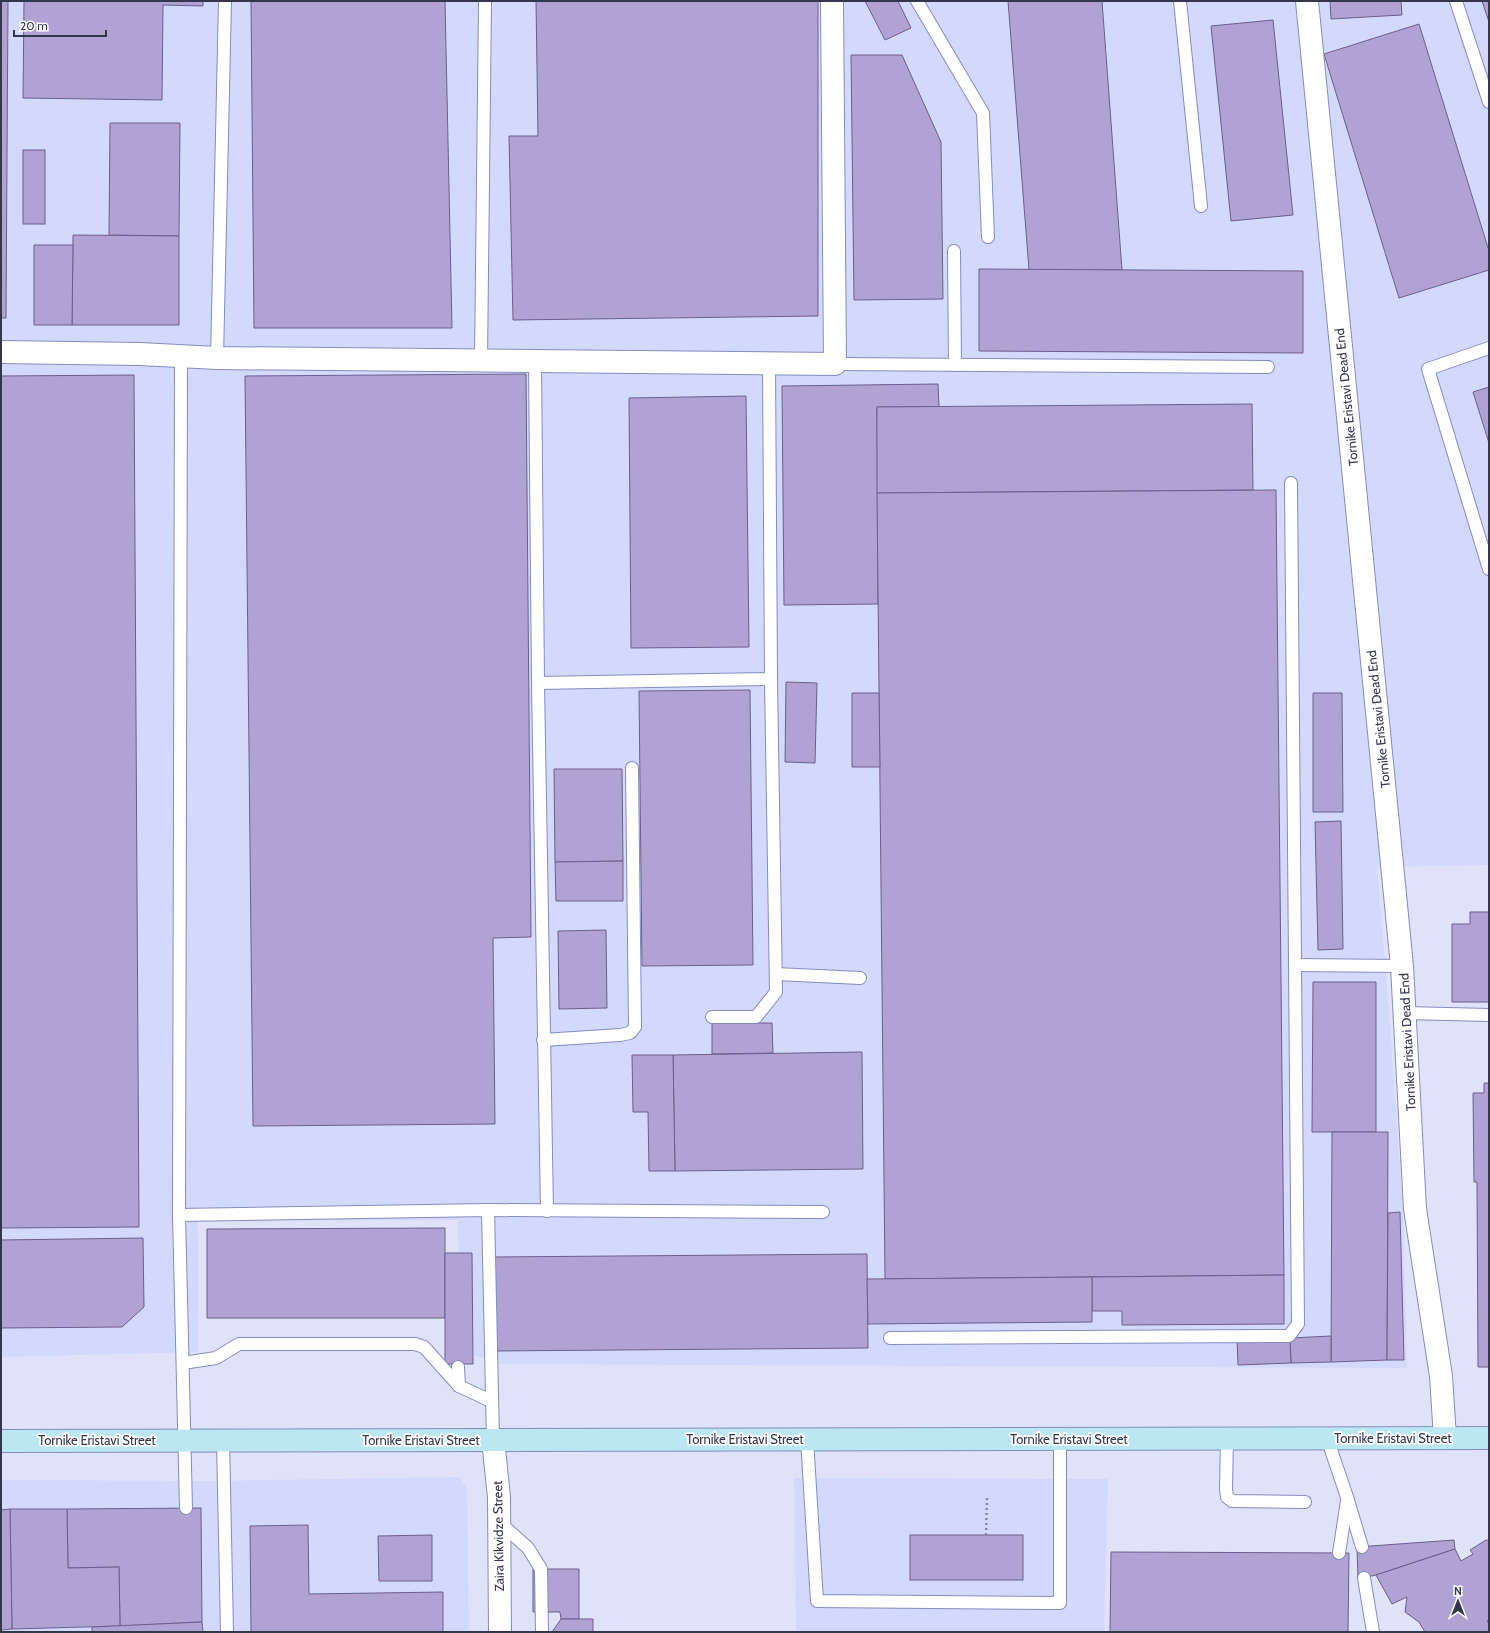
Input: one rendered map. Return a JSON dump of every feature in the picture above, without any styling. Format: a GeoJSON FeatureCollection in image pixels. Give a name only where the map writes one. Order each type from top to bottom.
{"type":"FeatureCollection","features":[{"type":"Feature","properties":{"kind":"main road","name":"Tornike Eristavi Street"},"geometry":{"type":"LineString","coordinates":[[1,1441],[1489,1438]]}},
{"type":"Feature","properties":{"kind":"street"},"geometry":{"type":"LineString","coordinates":[[1,352],[140,354],[217,358],[835,364],[832,1]]}},
{"type":"Feature","properties":{"kind":"street","name":"Tornike Eristavi Dead End"},"geometry":{"type":"LineString","coordinates":[[1307,1],[1402,966],[1415,1209],[1441,1376],[1445,1438]]}},
{"type":"Feature","properties":{"kind":"street","name":"Zaira Kikvidze Street"},"geometry":{"type":"LineString","coordinates":[[493,1440],[499,1497],[500,1632]]}},
{"type":"Feature","properties":{"kind":"lane"},"geometry":{"type":"LineString","coordinates":[[217,358],[225,1]]}},
{"type":"Feature","properties":{"kind":"lane"},"geometry":{"type":"LineString","coordinates":[[481,361],[485,1]]}},
{"type":"Feature","properties":{"kind":"lane"},"geometry":{"type":"LineString","coordinates":[[917,1],[983,113],[988,237]]}},
{"type":"Feature","properties":{"kind":"lane"},"geometry":{"type":"LineString","coordinates":[[1180,1],[1201,206]]}},
{"type":"Feature","properties":{"kind":"lane"},"geometry":{"type":"LineString","coordinates":[[1456,1],[1489,102]]}},
{"type":"Feature","properties":{"kind":"lane"},"geometry":{"type":"LineString","coordinates":[[954,251],[955,365]]}},
{"type":"Feature","properties":{"kind":"lane"},"geometry":{"type":"LineString","coordinates":[[1489,348],[1428,369],[1489,569]]}},
{"type":"Feature","properties":{"kind":"lane"},"geometry":{"type":"LineString","coordinates":[[181,357],[179,1215],[182,1363],[186,1440],[186,1508]]}},
{"type":"Feature","properties":{"kind":"lane"},"geometry":{"type":"LineString","coordinates":[[535,361],[543,1040],[547,1211]]}},
{"type":"Feature","properties":{"kind":"lane"},"geometry":{"type":"LineString","coordinates":[[712,1017],[756,1017],[776,992],[771,679],[769,363]]}},
{"type":"Feature","properties":{"kind":"lane"},"geometry":{"type":"LineString","coordinates":[[835,364],[1268,367]]}},
{"type":"Feature","properties":{"kind":"lane"},"geometry":{"type":"LineString","coordinates":[[890,1338],[1289,1336],[1298,1324],[1291,483]]}},
{"type":"Feature","properties":{"kind":"lane"},"geometry":{"type":"LineString","coordinates":[[538,683],[771,679]]}},
{"type":"Feature","properties":{"kind":"lane"},"geometry":{"type":"LineString","coordinates":[[543,1040],[620,1035],[630,1033],[636,1026],[632,768]]}},
{"type":"Feature","properties":{"kind":"lane"},"geometry":{"type":"LineString","coordinates":[[1295,964],[1402,966]]}},
{"type":"Feature","properties":{"kind":"lane"},"geometry":{"type":"LineString","coordinates":[[776,974],[860,978]]}},
{"type":"Feature","properties":{"kind":"lane"},"geometry":{"type":"LineString","coordinates":[[1405,1013],[1489,1015]]}},
{"type":"Feature","properties":{"kind":"lane"},"geometry":{"type":"LineString","coordinates":[[179,1215],[488,1210],[823,1212]]}},
{"type":"Feature","properties":{"kind":"lane"},"geometry":{"type":"LineString","coordinates":[[488,1210],[493,1440]]}},
{"type":"Feature","properties":{"kind":"lane"},"geometry":{"type":"LineString","coordinates":[[182,1363],[216,1358],[239,1344],[415,1344],[424,1347],[458,1386],[491,1401]]}},
{"type":"Feature","properties":{"kind":"lane"},"geometry":{"type":"LineString","coordinates":[[458,1367],[458,1386]]}},
{"type":"Feature","properties":{"kind":"lane"},"geometry":{"type":"LineString","coordinates":[[1227,1438],[1227,1497],[1232,1501],[1305,1502]]}},
{"type":"Feature","properties":{"kind":"lane"},"geometry":{"type":"LineString","coordinates":[[1327,1438],[1362,1547]]}},
{"type":"Feature","properties":{"kind":"lane"},"geometry":{"type":"LineString","coordinates":[[807,1439],[817,1601],[1060,1603],[1060,1439]]}},
{"type":"Feature","properties":{"kind":"lane"},"geometry":{"type":"LineString","coordinates":[[223,1440],[227,1632]]}},
{"type":"Feature","properties":{"kind":"lane"},"geometry":{"type":"LineString","coordinates":[[1339,1553],[1347,1497]]}},
{"type":"Feature","properties":{"kind":"lane"},"geometry":{"type":"LineString","coordinates":[[499,1522],[528,1548],[541,1569],[542,1632]]}},
{"type":"Feature","properties":{"kind":"lane"},"geometry":{"type":"LineString","coordinates":[[1364,1578],[1374,1632]]}},
{"type":"Feature","properties":{"kind":"path"},"geometry":{"type":"LineString","coordinates":[[986,1534],[987,1497]]}},
{"type":"Feature","properties":{"kind":"shaded area"},"geometry":{"type":"Polygon","coordinates":[[[1,1],[1489,1],[1489,865],[1377,867],[1403,1211],[1407,1368],[501,1364],[459,1351],[458,1220],[198,1221],[198,1352],[1,1357],[1,1235],[73,1234],[1,1234],[1,1]]]}},
{"type":"Feature","properties":{"kind":"shaded area"},"geometry":{"type":"Polygon","coordinates":[[[459,1477],[467,1489],[469,1632],[1,1632],[1,1480],[214,1481],[459,1477]]]}},
{"type":"Feature","properties":{"kind":"shaded area"},"geometry":{"type":"Polygon","coordinates":[[[794,1478],[1108,1479],[1104,1632],[796,1632],[794,1478]]]}},
{"type":"Feature","properties":{"kind":"building"},"geometry":{"type":"Polygon","coordinates":[[[1,1],[8,1],[6,318],[1,318],[1,1]]]}},
{"type":"Feature","properties":{"kind":"building"},"geometry":{"type":"Polygon","coordinates":[[[24,1],[203,1],[203,6],[163,5],[162,100],[23,98],[24,1]]]}},
{"type":"Feature","properties":{"kind":"building"},"geometry":{"type":"Polygon","coordinates":[[[251,1],[445,1],[452,328],[254,328],[251,1]]]}},
{"type":"Feature","properties":{"kind":"building"},"geometry":{"type":"Polygon","coordinates":[[[536,1],[818,1],[818,316],[513,320],[509,136],[538,136],[536,1]]]}},
{"type":"Feature","properties":{"kind":"building"},"geometry":{"type":"Polygon","coordinates":[[[865,1],[898,1],[911,28],[885,40],[865,1]]]}},
{"type":"Feature","properties":{"kind":"building"},"geometry":{"type":"Polygon","coordinates":[[[1008,1],[1102,1],[1122,270],[1029,270],[1008,1]]]}},
{"type":"Feature","properties":{"kind":"building"},"geometry":{"type":"Polygon","coordinates":[[[1330,1],[1401,1],[1402,15],[1331,19],[1330,1]]]}},
{"type":"Feature","properties":{"kind":"building"},"geometry":{"type":"Polygon","coordinates":[[[1482,1],[1489,1],[1489,22],[1482,1]]]}},
{"type":"Feature","properties":{"kind":"building"},"geometry":{"type":"Polygon","coordinates":[[[1273,20],[1293,215],[1231,221],[1211,26],[1273,20]]]}},
{"type":"Feature","properties":{"kind":"building"},"geometry":{"type":"Polygon","coordinates":[[[1419,24],[1489,251],[1489,270],[1399,298],[1324,54],[1419,24]]]}},
{"type":"Feature","properties":{"kind":"building"},"geometry":{"type":"Polygon","coordinates":[[[851,55],[902,55],[941,142],[943,299],[854,300],[851,55]]]}},
{"type":"Feature","properties":{"kind":"building"},"geometry":{"type":"Polygon","coordinates":[[[110,123],[180,123],[179,236],[109,235],[110,123]]]}},
{"type":"Feature","properties":{"kind":"building"},"geometry":{"type":"Polygon","coordinates":[[[23,150],[45,150],[45,224],[23,224],[23,150]]]}},
{"type":"Feature","properties":{"kind":"building"},"geometry":{"type":"Polygon","coordinates":[[[73,235],[179,236],[179,325],[72,325],[73,235]]]}},
{"type":"Feature","properties":{"kind":"building"},"geometry":{"type":"Polygon","coordinates":[[[34,245],[73,245],[72,325],[34,325],[34,245]]]}},
{"type":"Feature","properties":{"kind":"building"},"geometry":{"type":"Polygon","coordinates":[[[979,269],[1303,271],[1303,353],[979,351],[979,269]]]}},
{"type":"Feature","properties":{"kind":"building"},"geometry":{"type":"Polygon","coordinates":[[[526,374],[531,937],[493,938],[495,1124],[253,1126],[245,376],[526,374]]]}},
{"type":"Feature","properties":{"kind":"building"},"geometry":{"type":"Polygon","coordinates":[[[134,375],[139,1227],[1,1228],[1,376],[134,375]]]}},
{"type":"Feature","properties":{"kind":"building"},"geometry":{"type":"Polygon","coordinates":[[[938,384],[939,407],[877,407],[878,604],[784,605],[782,386],[938,384]]]}},
{"type":"Feature","properties":{"kind":"building"},"geometry":{"type":"Polygon","coordinates":[[[1489,387],[1489,443],[1473,392],[1489,387]]]}},
{"type":"Feature","properties":{"kind":"building"},"geometry":{"type":"Polygon","coordinates":[[[746,396],[749,647],[631,648],[629,398],[746,396]]]}},
{"type":"Feature","properties":{"kind":"building"},"geometry":{"type":"Polygon","coordinates":[[[1252,404],[1253,490],[877,493],[877,407],[1252,404]]]}},
{"type":"Feature","properties":{"kind":"building"},"geometry":{"type":"Polygon","coordinates":[[[1276,490],[1284,1275],[885,1279],[877,493],[1276,490]]]}},
{"type":"Feature","properties":{"kind":"building"},"geometry":{"type":"Polygon","coordinates":[[[786,682],[817,683],[815,763],[785,762],[786,682]]]}},
{"type":"Feature","properties":{"kind":"building"},"geometry":{"type":"Polygon","coordinates":[[[750,690],[753,965],[642,966],[639,691],[750,690]]]}},
{"type":"Feature","properties":{"kind":"building"},"geometry":{"type":"Polygon","coordinates":[[[852,693],[879,693],[880,767],[852,767],[852,693]]]}},
{"type":"Feature","properties":{"kind":"building"},"geometry":{"type":"Polygon","coordinates":[[[1313,693],[1342,693],[1343,812],[1313,812],[1313,693]]]}},
{"type":"Feature","properties":{"kind":"building"},"geometry":{"type":"Polygon","coordinates":[[[554,769],[622,769],[623,861],[555,862],[554,769]]]}},
{"type":"Feature","properties":{"kind":"building"},"geometry":{"type":"Polygon","coordinates":[[[1341,821],[1343,949],[1318,950],[1315,822],[1341,821]]]}},
{"type":"Feature","properties":{"kind":"building"},"geometry":{"type":"Polygon","coordinates":[[[623,861],[623,901],[556,901],[555,862],[623,861]]]}},
{"type":"Feature","properties":{"kind":"building"},"geometry":{"type":"Polygon","coordinates":[[[1470,912],[1489,912],[1489,1002],[1452,1002],[1452,924],[1470,924],[1470,912]]]}},
{"type":"Feature","properties":{"kind":"building"},"geometry":{"type":"Polygon","coordinates":[[[606,930],[607,1008],[559,1009],[558,931],[606,930]]]}},
{"type":"Feature","properties":{"kind":"building"},"geometry":{"type":"Polygon","coordinates":[[[1313,982],[1376,982],[1376,1132],[1312,1132],[1313,982]]]}},
{"type":"Feature","properties":{"kind":"building"},"geometry":{"type":"Polygon","coordinates":[[[712,1023],[772,1023],[773,1053],[712,1054],[712,1023]]]}},
{"type":"Feature","properties":{"kind":"building"},"geometry":{"type":"Polygon","coordinates":[[[862,1052],[863,1169],[675,1171],[673,1055],[862,1052]]]}},
{"type":"Feature","properties":{"kind":"building"},"geometry":{"type":"Polygon","coordinates":[[[632,1055],[673,1055],[675,1171],[649,1171],[648,1112],[633,1112],[632,1055]]]}},
{"type":"Feature","properties":{"kind":"building"},"geometry":{"type":"Polygon","coordinates":[[[1484,1083],[1489,1083],[1489,1367],[1478,1367],[1477,1182],[1474,1182],[1473,1093],[1484,1093],[1484,1083]]]}},
{"type":"Feature","properties":{"kind":"building"},"geometry":{"type":"Polygon","coordinates":[[[1332,1132],[1388,1132],[1387,1360],[1331,1362],[1332,1132]]]}},
{"type":"Feature","properties":{"kind":"building"},"geometry":{"type":"Polygon","coordinates":[[[1400,1212],[1404,1360],[1387,1360],[1388,1213],[1400,1212]]]}},
{"type":"Feature","properties":{"kind":"building"},"geometry":{"type":"Polygon","coordinates":[[[445,1228],[445,1318],[207,1318],[207,1229],[445,1228]]]}},
{"type":"Feature","properties":{"kind":"building"},"geometry":{"type":"Polygon","coordinates":[[[143,1238],[144,1307],[122,1327],[1,1328],[1,1240],[143,1238]]]}},
{"type":"Feature","properties":{"kind":"building"},"geometry":{"type":"Polygon","coordinates":[[[445,1253],[472,1253],[473,1364],[445,1364],[445,1253]]]}},
{"type":"Feature","properties":{"kind":"building"},"geometry":{"type":"Polygon","coordinates":[[[867,1254],[868,1348],[494,1351],[493,1257],[867,1254]]]}},
{"type":"Feature","properties":{"kind":"building"},"geometry":{"type":"Polygon","coordinates":[[[1284,1275],[1284,1324],[1122,1325],[1122,1311],[1092,1311],[1092,1277],[1284,1275]]]}},
{"type":"Feature","properties":{"kind":"building"},"geometry":{"type":"Polygon","coordinates":[[[1092,1277],[1092,1322],[868,1324],[867,1279],[1092,1277]]]}},
{"type":"Feature","properties":{"kind":"building"},"geometry":{"type":"Polygon","coordinates":[[[1331,1336],[1331,1362],[1291,1363],[1290,1338],[1331,1336]]]}},
{"type":"Feature","properties":{"kind":"building"},"geometry":{"type":"Polygon","coordinates":[[[1290,1338],[1291,1363],[1238,1365],[1237,1339],[1290,1338]]]}},
{"type":"Feature","properties":{"kind":"building"},"geometry":{"type":"Polygon","coordinates":[[[201,1508],[202,1622],[120,1626],[119,1567],[68,1568],[67,1509],[201,1508]]]}},
{"type":"Feature","properties":{"kind":"building"},"geometry":{"type":"Polygon","coordinates":[[[10,1509],[67,1509],[68,1568],[119,1567],[120,1626],[12,1629],[10,1509]]]}},
{"type":"Feature","properties":{"kind":"building"},"geometry":{"type":"Polygon","coordinates":[[[10,1509],[12,1629],[1,1630],[1,1510],[10,1509]]]}},
{"type":"Feature","properties":{"kind":"building"},"geometry":{"type":"Polygon","coordinates":[[[308,1525],[309,1594],[443,1592],[443,1632],[251,1632],[250,1526],[308,1525]]]}},
{"type":"Feature","properties":{"kind":"building"},"geometry":{"type":"Polygon","coordinates":[[[432,1535],[432,1581],[379,1581],[378,1536],[432,1535]]]}},
{"type":"Feature","properties":{"kind":"building"},"geometry":{"type":"Polygon","coordinates":[[[910,1535],[1023,1535],[1023,1580],[910,1580],[910,1535]]]}},
{"type":"Feature","properties":{"kind":"building"},"geometry":{"type":"Polygon","coordinates":[[[1454,1540],[1455,1549],[1376,1575],[1358,1579],[1357,1547],[1454,1540]]]}},
{"type":"Feature","properties":{"kind":"building"},"geometry":{"type":"Polygon","coordinates":[[[1486,1540],[1489,1540],[1489,1620],[1487,1621],[1489,1624],[1489,1632],[1425,1632],[1419,1622],[1405,1612],[1407,1597],[1392,1604],[1376,1575],[1455,1549],[1461,1561],[1473,1554],[1470,1550],[1486,1540]]]}},
{"type":"Feature","properties":{"kind":"building"},"geometry":{"type":"Polygon","coordinates":[[[1111,1552],[1349,1553],[1348,1632],[1110,1632],[1111,1552]]]}},
{"type":"Feature","properties":{"kind":"building"},"geometry":{"type":"Polygon","coordinates":[[[533,1569],[579,1569],[579,1619],[561,1619],[560,1612],[533,1612],[533,1569]]]}},
{"type":"Feature","properties":{"kind":"building"},"geometry":{"type":"Polygon","coordinates":[[[561,1619],[593,1619],[593,1632],[552,1632],[561,1619]]]}},
{"type":"Feature","properties":{"kind":"building"},"geometry":{"type":"Polygon","coordinates":[[[202,1622],[203,1632],[92,1632],[92,1627],[202,1622]]]}}]}
